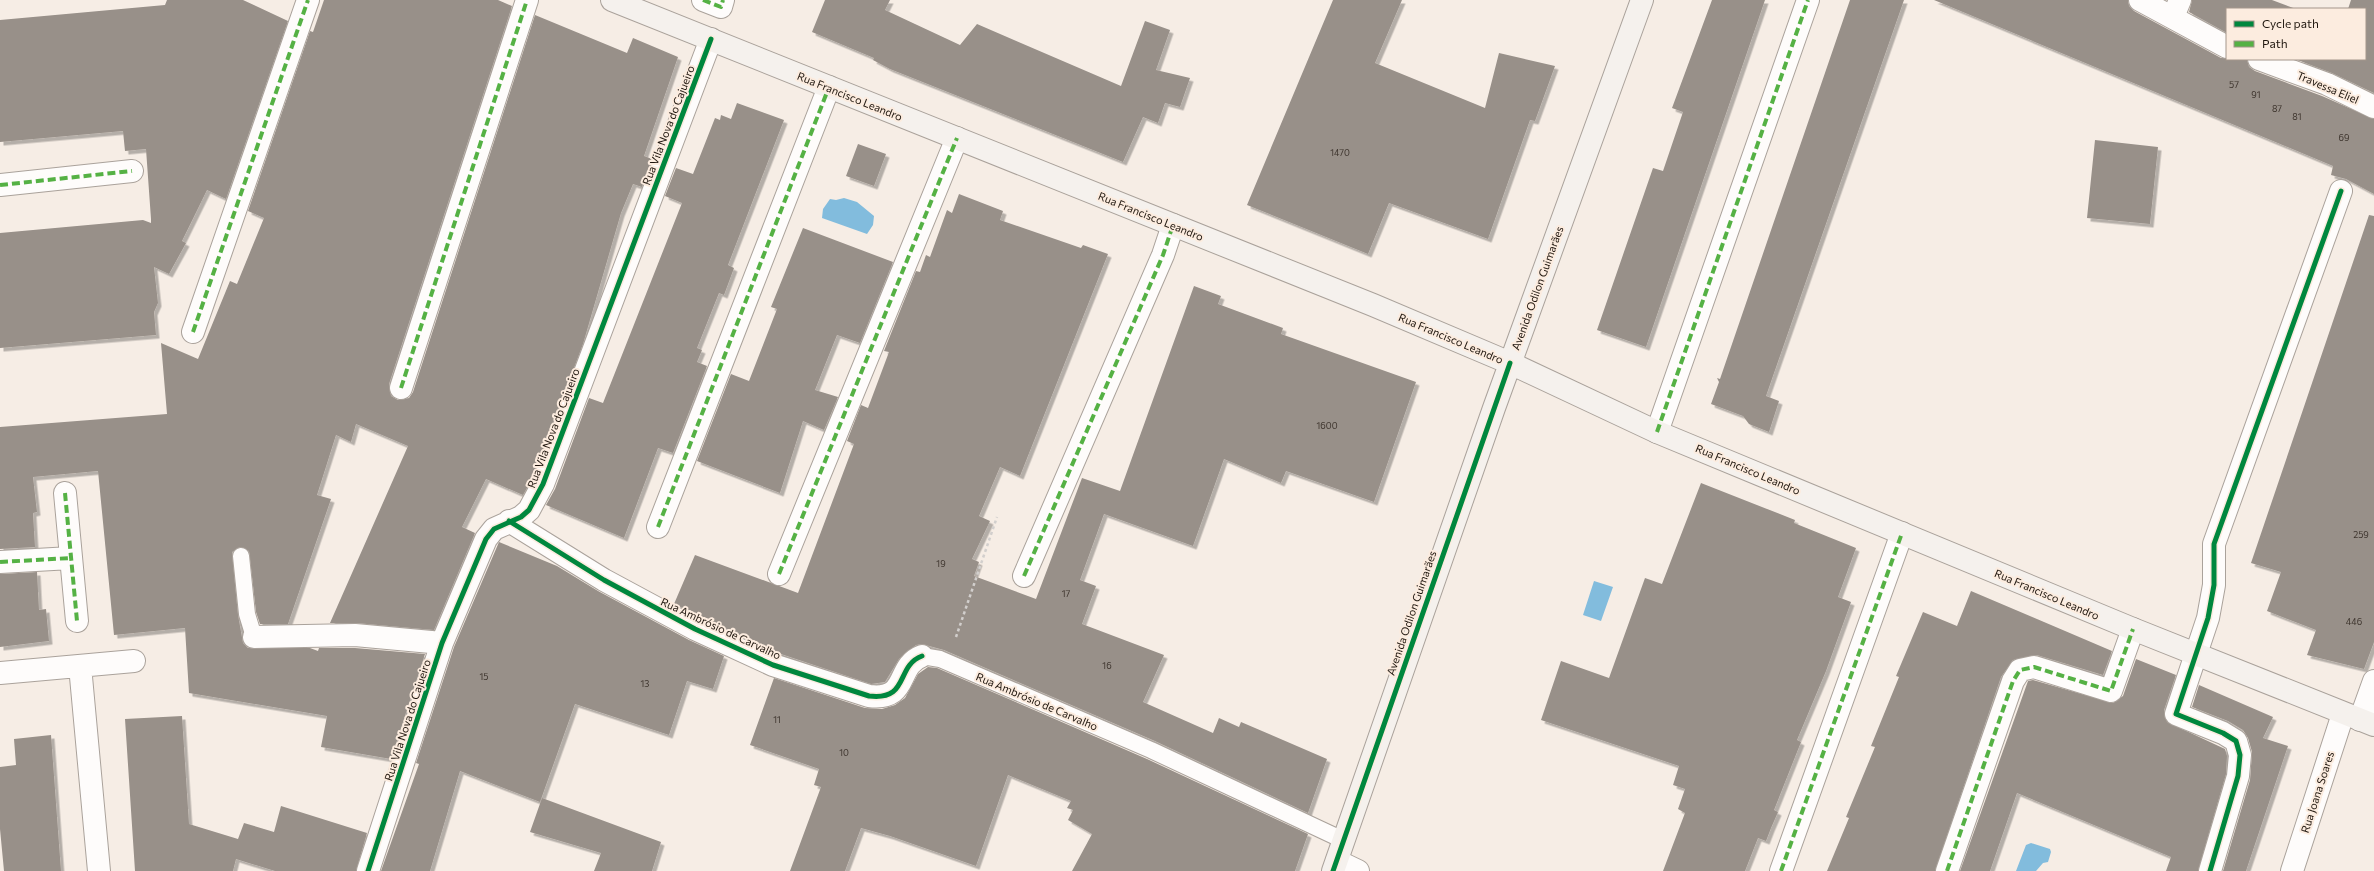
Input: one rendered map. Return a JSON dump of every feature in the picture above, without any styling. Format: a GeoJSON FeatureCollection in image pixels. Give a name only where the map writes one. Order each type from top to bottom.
{"type":"FeatureCollection","features":[{"type":"Feature","properties":{"kind":"main road","name":"Rua Francisco Leandro"},"geometry":{"type":"LineString","coordinates":[[612,0],[1173,225],[1510,363],[1656,432],[2133,629],[2359,720]]}},
{"type":"Feature","properties":{"kind":"main road","name":"Avenida Odilon Guimarães"},"geometry":{"type":"LineString","coordinates":[[1335,866],[1510,363],[1642,0]]}},
{"type":"Feature","properties":{"kind":"street"},"geometry":{"type":"LineString","coordinates":[[194,332],[308,0]]}},
{"type":"Feature","properties":{"kind":"street"},"geometry":{"type":"LineString","coordinates":[[401,388],[527,0]]}},
{"type":"Feature","properties":{"kind":"street"},"geometry":{"type":"LineString","coordinates":[[703,0],[721,7],[723,0]]}},
{"type":"Feature","properties":{"kind":"street"},"geometry":{"type":"LineString","coordinates":[[1656,432],[1808,0]]}},
{"type":"Feature","properties":{"kind":"street"},"geometry":{"type":"LineString","coordinates":[[2140,0],[2177,9],[2226,46]]}},
{"type":"Feature","properties":{"kind":"street","name":"Rua Vila Nova do Cajueiro"},"geometry":{"type":"LineString","coordinates":[[368,871],[442,643],[486,539],[494,529],[520,517],[529,510],[544,484],[711,39]]}},
{"type":"Feature","properties":{"kind":"street","name":"Travessa Eliel"},"geometry":{"type":"LineString","coordinates":[[2262,60],[2327,84],[2374,107]]}},
{"type":"Feature","properties":{"kind":"street"},"geometry":{"type":"LineString","coordinates":[[658,527],[829,87]]}},
{"type":"Feature","properties":{"kind":"street"},"geometry":{"type":"LineString","coordinates":[[779,574],[957,138]]}},
{"type":"Feature","properties":{"kind":"street"},"geometry":{"type":"LineString","coordinates":[[0,185],[132,170]]}},
{"type":"Feature","properties":{"kind":"street"},"geometry":{"type":"LineString","coordinates":[[2210,871],[2238,776],[2240,755],[2236,741],[2223,733],[2176,714],[2197,655],[2208,618],[2214,586],[2214,544],[2341,191]]}},
{"type":"Feature","properties":{"kind":"street"},"geometry":{"type":"LineString","coordinates":[[1024,576],[1163,254],[1173,225]]}},
{"type":"Feature","properties":{"kind":"street"},"geometry":{"type":"LineString","coordinates":[[65,493],[77,621]]}},
{"type":"Feature","properties":{"kind":"street","name":"Rua Ambrósio de Carvalho"},"geometry":{"type":"LineString","coordinates":[[509,521],[604,580],[695,629],[773,665],[869,696],[884,698],[893,693],[915,658],[922,656]]}},
{"type":"Feature","properties":{"kind":"street"},"geometry":{"type":"LineString","coordinates":[[1781,871],[1902,533]]}},
{"type":"Feature","properties":{"kind":"street"},"geometry":{"type":"LineString","coordinates":[[0,562],[71,558]]}},
{"type":"Feature","properties":{"kind":"street"},"geometry":{"type":"LineString","coordinates":[[1947,871],[2013,681],[2020,670],[2034,667],[2111,691],[2133,629]]}},
{"type":"Feature","properties":{"kind":"street"},"geometry":{"type":"LineString","coordinates":[[254,637],[355,635],[442,643]]}},
{"type":"Feature","properties":{"kind":"street"},"geometry":{"type":"LineString","coordinates":[[0,673],[134,661]]}},
{"type":"Feature","properties":{"kind":"street"},"geometry":{"type":"LineString","coordinates":[[80,666],[99,871]]}},
{"type":"Feature","properties":{"kind":"street","name":"Rua Joana Soares"},"geometry":{"type":"LineString","coordinates":[[2292,871],[2359,720],[2374,681]]}},
{"type":"Feature","properties":{"kind":"street"},"geometry":{"type":"LineString","coordinates":[[1335,866],[1358,871]]}},
{"type":"Feature","properties":{"kind":"lane"},"geometry":{"type":"LineString","coordinates":[[241,556],[247,614],[254,637]]}},
{"type":"Feature","properties":{"kind":"lane","name":"Rua Ambrósio de Carvalho"},"geometry":{"type":"LineString","coordinates":[[922,656],[948,662],[1151,750],[1343,840]]}},
{"type":"Feature","properties":{"kind":"path"},"geometry":{"type":"LineString","coordinates":[[948,662],[997,517]]}},
{"type":"Feature","properties":{"kind":"water"},"geometry":{"type":"Polygon","coordinates":[[[844,198],[857,202],[874,216],[873,225],[867,234],[822,218],[823,209],[830,199],[836,200],[844,198]]]}},
{"type":"Feature","properties":{"kind":"water"},"geometry":{"type":"Polygon","coordinates":[[[1594,581],[1613,587],[1601,621],[1583,615],[1594,581]]]}},
{"type":"Feature","properties":{"kind":"water"},"geometry":{"type":"Polygon","coordinates":[[[2031,843],[2050,849],[2051,852],[2048,862],[2043,863],[2036,871],[2016,871],[2026,845],[2031,843]]]}},
{"type":"Feature","properties":{"kind":"building"},"geometry":{"type":"Polygon","coordinates":[[[167,0],[243,0],[288,21],[226,199],[207,190],[182,241],[186,243],[169,274],[154,267],[158,303],[154,312],[156,335],[0,348],[0,233],[143,220],[151,223],[151,219],[146,149],[125,151],[123,131],[0,142],[0,20],[165,5],[167,0]]]}},
{"type":"Feature","properties":{"kind":"building"},"geometry":{"type":"Polygon","coordinates":[[[324,0],[498,0],[512,6],[389,384],[391,396],[398,400],[409,398],[413,392],[535,15],[627,53],[633,38],[678,57],[644,156],[652,159],[642,187],[633,184],[621,213],[583,344],[532,479],[523,495],[486,479],[462,527],[475,533],[434,630],[356,623],[330,623],[408,446],[356,424],[351,442],[336,435],[317,495],[331,499],[288,624],[260,624],[256,612],[249,551],[240,547],[232,552],[238,615],[243,643],[248,648],[310,648],[318,651],[319,648],[355,648],[425,654],[391,759],[321,747],[327,716],[189,693],[185,628],[114,635],[98,471],[33,477],[37,512],[33,513],[35,547],[0,549],[0,427],[167,414],[161,343],[198,359],[230,281],[237,284],[264,218],[248,211],[310,31],[313,32],[324,0]]]}},
{"type":"Feature","properties":{"kind":"building"},"geometry":{"type":"Polygon","coordinates":[[[825,0],[890,0],[885,10],[960,45],[977,24],[1121,86],[1145,21],[1170,30],[1156,70],[1190,78],[1180,107],[1165,103],[1158,123],[1143,117],[1123,162],[890,69],[873,60],[874,58],[812,32],[825,0]]]}},
{"type":"Feature","properties":{"kind":"building"},"geometry":{"type":"Polygon","coordinates":[[[1333,0],[1402,0],[1375,63],[1485,108],[1499,53],[1555,66],[1535,121],[1530,120],[1488,239],[1389,203],[1368,254],[1247,205],[1333,0]]]}},
{"type":"Feature","properties":{"kind":"building"},"geometry":{"type":"Polygon","coordinates":[[[1712,0],[1765,0],[1646,347],[1597,330],[1653,168],[1663,171],[1683,112],[1672,108],[1712,0]]]}},
{"type":"Feature","properties":{"kind":"building"},"geometry":{"type":"Polygon","coordinates":[[[1850,0],[1904,0],[1766,396],[1779,401],[1769,432],[1749,424],[1743,416],[1711,404],[1719,382],[1717,378],[1720,379],[1850,0]]]}},
{"type":"Feature","properties":{"kind":"building"},"geometry":{"type":"Polygon","coordinates":[[[1934,0],[2128,0],[2129,6],[2134,11],[2221,58],[2226,58],[2226,60],[2247,60],[2249,67],[2255,71],[2322,96],[2374,119],[2374,194],[2346,179],[2331,175],[2333,166],[1934,0]]]}},
{"type":"Feature","properties":{"kind":"building"},"geometry":{"type":"Polygon","coordinates":[[[2192,0],[2272,0],[2293,8],[2226,8],[2226,32],[2189,12],[2192,0]]]}},
{"type":"Feature","properties":{"kind":"building"},"geometry":{"type":"Polygon","coordinates":[[[2351,0],[2374,0],[2374,93],[2332,73],[2298,60],[2366,60],[2366,8],[2348,8],[2351,0]]]}},
{"type":"Feature","properties":{"kind":"building"},"geometry":{"type":"Polygon","coordinates":[[[737,103],[784,120],[728,265],[734,268],[724,295],[719,293],[697,348],[702,350],[697,362],[707,366],[673,453],[658,448],[624,538],[546,505],[555,489],[589,398],[603,403],[682,203],[665,196],[676,168],[693,174],[715,118],[720,120],[721,115],[731,119],[737,103]]]}},
{"type":"Feature","properties":{"kind":"building"},"geometry":{"type":"Polygon","coordinates":[[[2095,140],[2158,147],[2150,224],[2087,218],[2095,140]]]}},
{"type":"Feature","properties":{"kind":"building"},"geometry":{"type":"Polygon","coordinates":[[[858,144],[886,154],[874,186],[846,176],[858,144]]]}},
{"type":"Feature","properties":{"kind":"building"},"geometry":{"type":"Polygon","coordinates":[[[959,194],[1003,211],[1000,220],[1081,248],[1083,245],[1108,254],[1020,476],[1000,467],[979,516],[990,521],[972,559],[979,562],[974,576],[1036,599],[1082,478],[1120,491],[1194,286],[1221,296],[1218,304],[1283,328],[1281,334],[1416,382],[1374,502],[1286,471],[1281,483],[1224,459],[1193,546],[1104,514],[1080,580],[1096,586],[1082,624],[1164,655],[1143,702],[1213,733],[1219,718],[1239,727],[1241,722],[1327,759],[1308,813],[1155,741],[944,650],[922,644],[916,645],[899,659],[885,682],[871,684],[778,653],[674,604],[695,555],[798,593],[854,444],[847,441],[861,405],[868,408],[889,352],[884,351],[916,271],[920,272],[926,255],[930,257],[947,210],[952,213],[959,194]]]}},
{"type":"Feature","properties":{"kind":"building"},"geometry":{"type":"Polygon","coordinates":[[[2369,215],[2374,216],[2374,642],[2364,669],[2307,655],[2316,630],[2267,611],[2281,572],[2251,563],[2369,215]]]}},
{"type":"Feature","properties":{"kind":"building"},"geometry":{"type":"Polygon","coordinates":[[[803,228],[893,262],[860,343],[837,335],[815,390],[838,397],[824,430],[803,421],[780,493],[697,461],[731,374],[749,381],[777,309],[771,307],[803,228]]]}},
{"type":"Feature","properties":{"kind":"building"},"geometry":{"type":"Polygon","coordinates":[[[1701,483],[1795,520],[1794,523],[1856,548],[1838,597],[1851,602],[1826,671],[1797,740],[1801,742],[1774,810],[1778,812],[1766,841],[1758,838],[1745,871],[1663,871],[1685,813],[1678,809],[1685,789],[1673,785],[1679,766],[1541,720],[1561,661],[1609,678],[1645,578],[1662,584],[1701,483]]]}},
{"type":"Feature","properties":{"kind":"building"},"geometry":{"type":"Polygon","coordinates":[[[499,542],[557,566],[598,591],[689,640],[724,656],[713,689],[687,681],[669,735],[575,704],[540,802],[460,771],[430,871],[381,871],[419,764],[416,763],[454,647],[499,542]]]}},
{"type":"Feature","properties":{"kind":"building"},"geometry":{"type":"Polygon","coordinates":[[[37,572],[39,610],[46,609],[49,641],[0,647],[0,574],[37,572]]]}},
{"type":"Feature","properties":{"kind":"building"},"geometry":{"type":"Polygon","coordinates":[[[1971,591],[2112,651],[2103,675],[2037,655],[2013,660],[2001,677],[1935,871],[1827,871],[1849,818],[1846,817],[1875,747],[1871,746],[1899,677],[1896,676],[1923,612],[1957,626],[1971,591]]]}},
{"type":"Feature","properties":{"kind":"building"},"geometry":{"type":"Polygon","coordinates":[[[2136,659],[2176,675],[2164,710],[2167,722],[2225,749],[2227,756],[2226,774],[2198,871],[2166,871],[2171,857],[2017,793],[1990,871],[1960,871],[2028,681],[2033,680],[2113,703],[2123,696],[2136,659]]]}},
{"type":"Feature","properties":{"kind":"building"},"geometry":{"type":"Polygon","coordinates":[[[928,667],[937,668],[1147,759],[1308,834],[1295,871],[1072,871],[1092,834],[1068,820],[1073,810],[1067,808],[1071,801],[1008,775],[976,866],[890,836],[861,828],[845,871],[790,871],[821,787],[814,785],[819,769],[750,745],[774,678],[865,708],[882,709],[895,705],[905,698],[918,674],[928,667]]]}},
{"type":"Feature","properties":{"kind":"building"},"geometry":{"type":"Polygon","coordinates":[[[2199,685],[2273,717],[2263,738],[2288,746],[2246,871],[2223,871],[2250,780],[2252,752],[2248,738],[2243,730],[2228,721],[2192,707],[2199,685]]]}},
{"type":"Feature","properties":{"kind":"building"},"geometry":{"type":"Polygon","coordinates":[[[182,716],[189,824],[238,839],[244,823],[274,832],[281,806],[367,833],[356,871],[275,871],[236,859],[233,871],[135,871],[125,719],[182,716]]]}},
{"type":"Feature","properties":{"kind":"building"},"geometry":{"type":"Polygon","coordinates":[[[51,735],[61,871],[4,871],[0,829],[0,767],[16,765],[14,739],[51,735]]]}},
{"type":"Feature","properties":{"kind":"building"},"geometry":{"type":"Polygon","coordinates":[[[542,798],[661,842],[652,871],[594,871],[601,853],[530,832],[542,798]]]}},
{"type":"Feature","properties":{"kind":"marked path"},"geometry":{"type":"LineString","coordinates":[[193,332],[308,0]]}},
{"type":"Feature","properties":{"kind":"marked path"},"geometry":{"type":"LineString","coordinates":[[401,388],[527,0]]}},
{"type":"Feature","properties":{"kind":"marked path"},"geometry":{"type":"LineString","coordinates":[[703,0],[721,7],[723,0]]}},
{"type":"Feature","properties":{"kind":"marked path"},"geometry":{"type":"LineString","coordinates":[[1657,432],[1808,0]]}},
{"type":"Feature","properties":{"kind":"marked path"},"geometry":{"type":"LineString","coordinates":[[658,527],[829,87]]}},
{"type":"Feature","properties":{"kind":"marked path"},"geometry":{"type":"LineString","coordinates":[[779,574],[957,138]]}},
{"type":"Feature","properties":{"kind":"marked path"},"geometry":{"type":"LineString","coordinates":[[0,185],[132,171]]}},
{"type":"Feature","properties":{"kind":"marked path"},"geometry":{"type":"LineString","coordinates":[[1024,576],[1163,255],[1173,225]]}},
{"type":"Feature","properties":{"kind":"marked path"},"geometry":{"type":"LineString","coordinates":[[65,493],[77,621]]}},
{"type":"Feature","properties":{"kind":"marked path"},"geometry":{"type":"LineString","coordinates":[[1781,871],[1902,533]]}},
{"type":"Feature","properties":{"kind":"marked path"},"geometry":{"type":"LineString","coordinates":[[0,562],[71,558]]}},
{"type":"Feature","properties":{"kind":"marked path"},"geometry":{"type":"LineString","coordinates":[[1947,871],[2013,681],[2020,670],[2034,667],[2111,691],[2133,629]]}},
{"type":"Feature","properties":{"kind":"cycle path"},"geometry":{"type":"LineString","coordinates":[[368,871],[442,643],[486,539],[494,529],[521,517],[529,510],[543,484],[711,39]]}},
{"type":"Feature","properties":{"kind":"cycle path"},"geometry":{"type":"LineString","coordinates":[[2210,871],[2238,776],[2240,755],[2236,741],[2223,733],[2176,714],[2208,618],[2214,585],[2214,544],[2341,191]]}},
{"type":"Feature","properties":{"kind":"cycle path"},"geometry":{"type":"LineString","coordinates":[[1333,871],[1510,363]]}},
{"type":"Feature","properties":{"kind":"cycle path"},"geometry":{"type":"LineString","coordinates":[[509,521],[604,580],[695,629],[773,665],[869,696],[882,696],[891,693],[897,688],[908,667],[922,656]]}}]}
